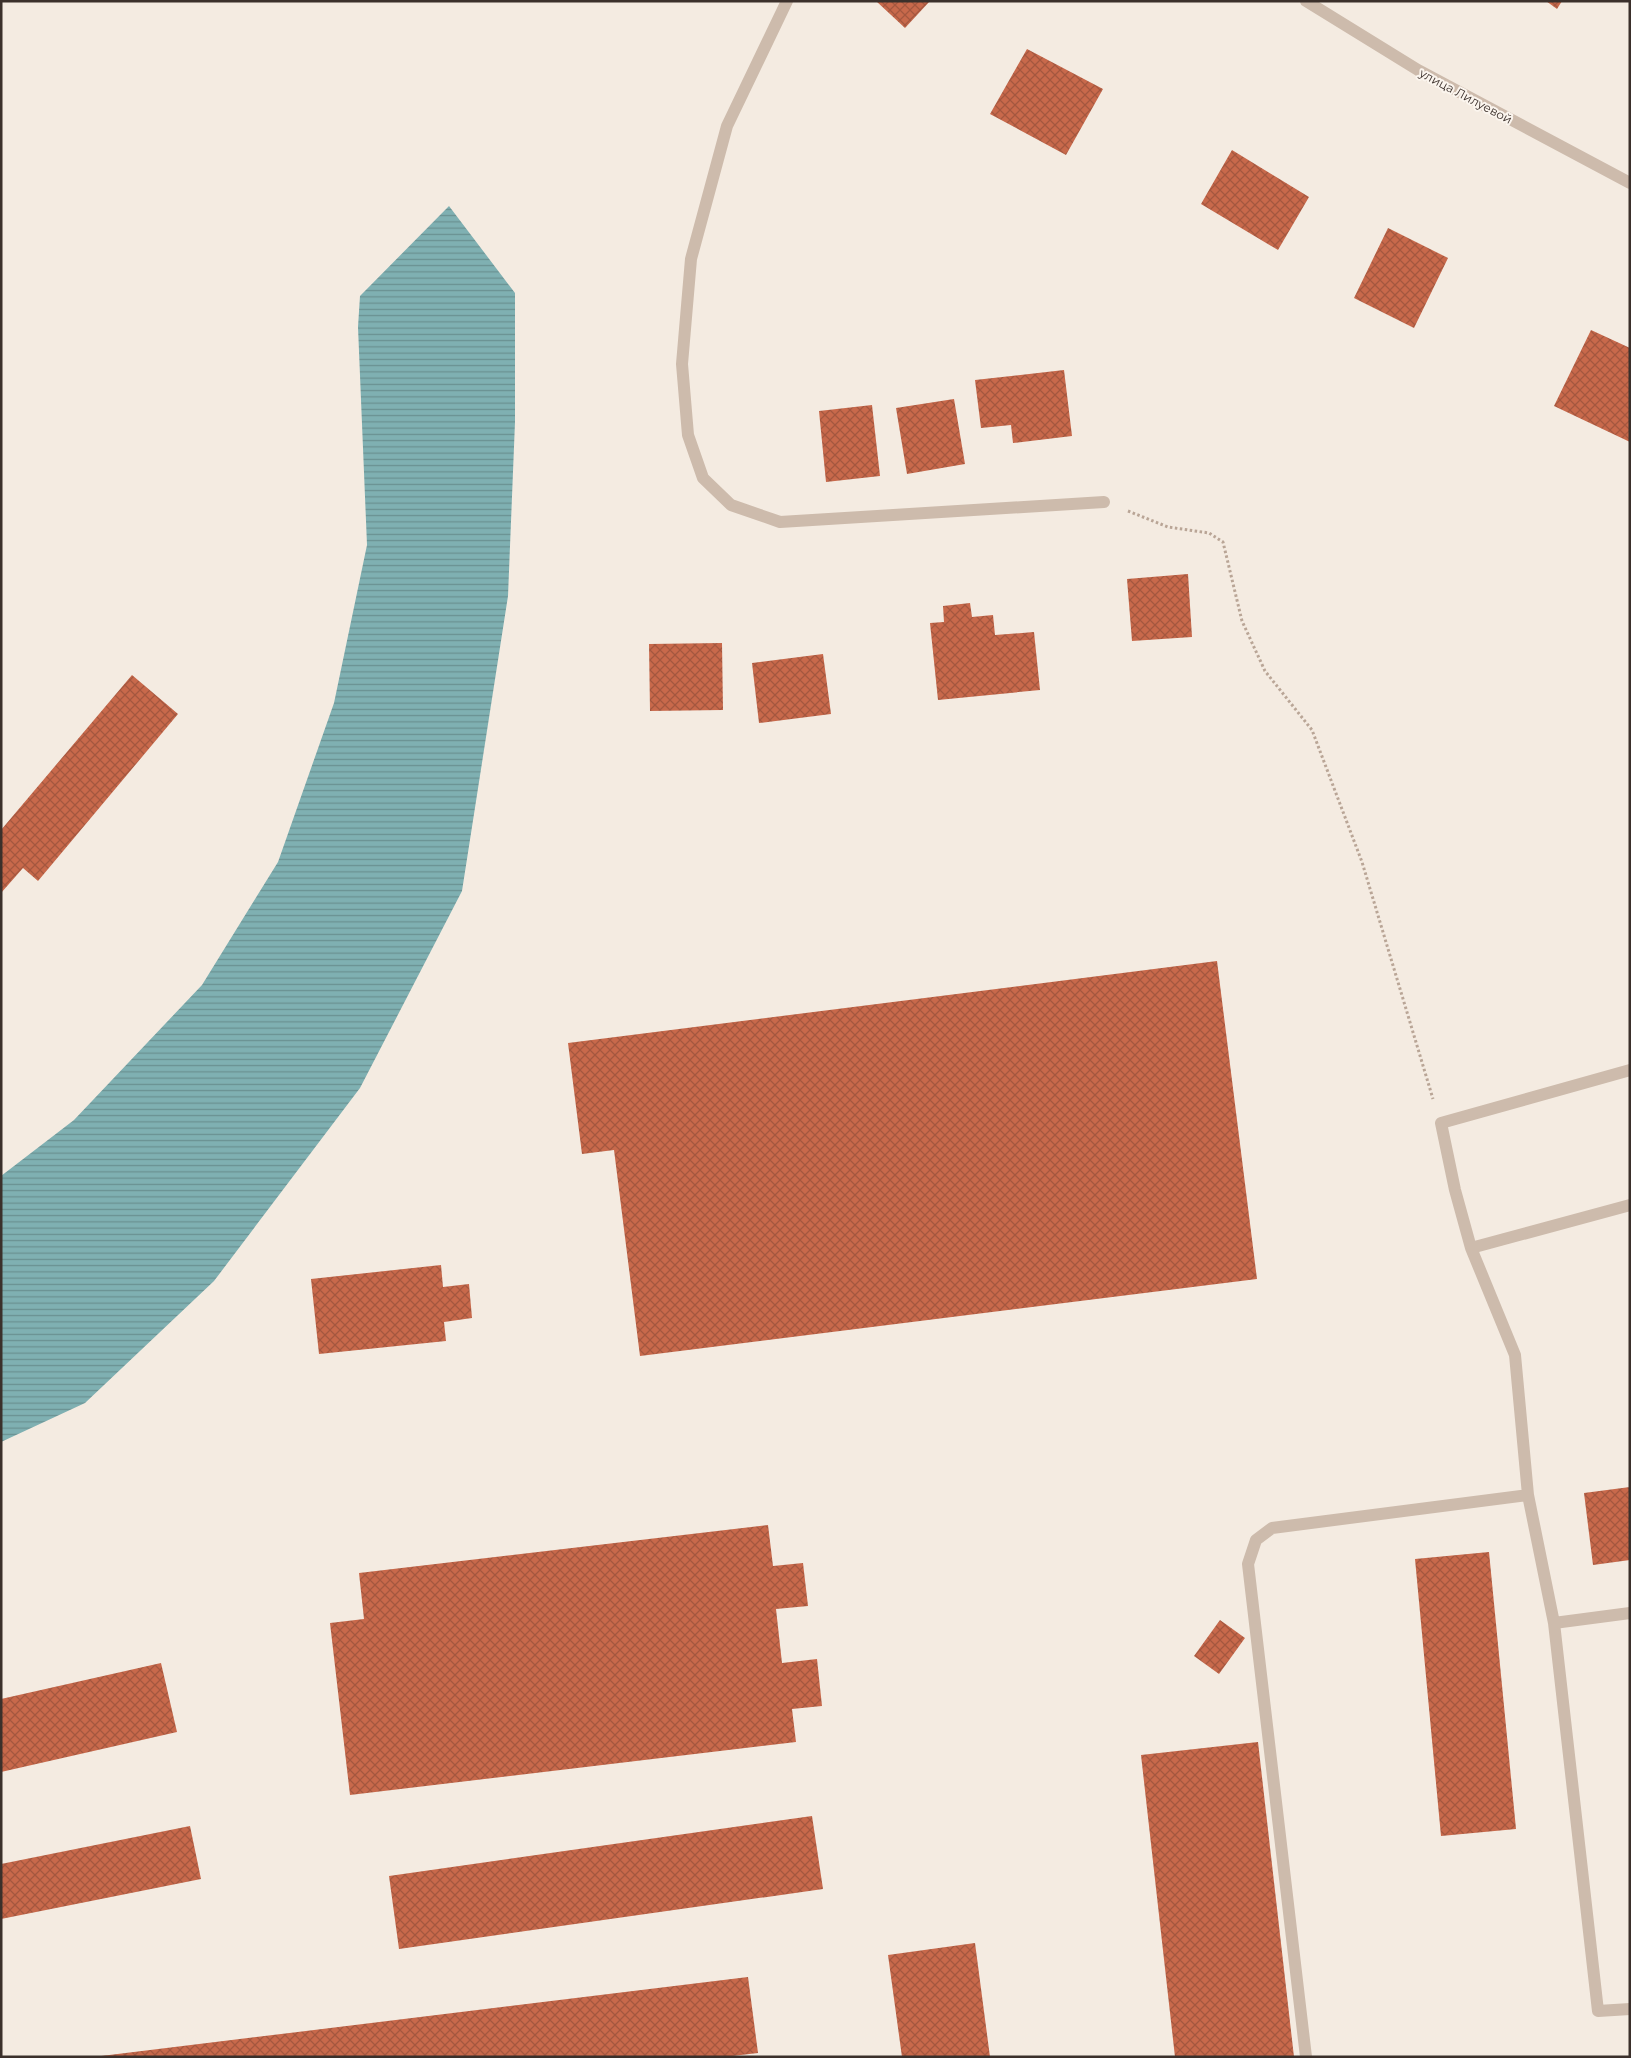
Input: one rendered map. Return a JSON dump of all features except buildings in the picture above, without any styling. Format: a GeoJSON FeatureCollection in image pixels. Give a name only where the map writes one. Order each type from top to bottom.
{"type":"FeatureCollection","features":[{"type":"Feature","properties":{"kind":"street"},"geometry":{"type":"LineString","coordinates":[[787,1],[727,126],[691,259],[682,364],[688,435],[703,478],[731,504],[780,522],[1104,502]]}},
{"type":"Feature","properties":{"kind":"street","name":"улица Лилуевой"},"geometry":{"type":"LineString","coordinates":[[1306,1],[1418,70],[1630,184]]}},
{"type":"Feature","properties":{"kind":"street"},"geometry":{"type":"LineString","coordinates":[[1630,1070],[1441,1123],[1455,1190],[1471,1248],[1515,1355],[1528,1494],[1554,1623],[1598,2012],[1630,2009]]}},
{"type":"Feature","properties":{"kind":"street"},"geometry":{"type":"LineString","coordinates":[[1471,1248],[1630,1205]]}},
{"type":"Feature","properties":{"kind":"street"},"geometry":{"type":"LineString","coordinates":[[1306,2057],[1248,1564],[1256,1540],[1272,1528],[1528,1494]]}},
{"type":"Feature","properties":{"kind":"street"},"geometry":{"type":"LineString","coordinates":[[1554,1623],[1630,1614]]}},
{"type":"Feature","properties":{"kind":"path"},"geometry":{"type":"LineString","coordinates":[[1104,502],[1168,527],[1209,533],[1223,542],[1242,621],[1265,671],[1312,730],[1362,862],[1441,1123]]}},
{"type":"Feature","properties":{"kind":"water"},"geometry":{"type":"Polygon","coordinates":[[[449,206],[515,293],[515,422],[508,596],[462,891],[360,1088],[214,1281],[85,1403],[1,1442],[1,1176],[74,1120],[202,985],[278,862],[334,703],[367,545],[358,327],[360,296],[449,206]]]}}]}
